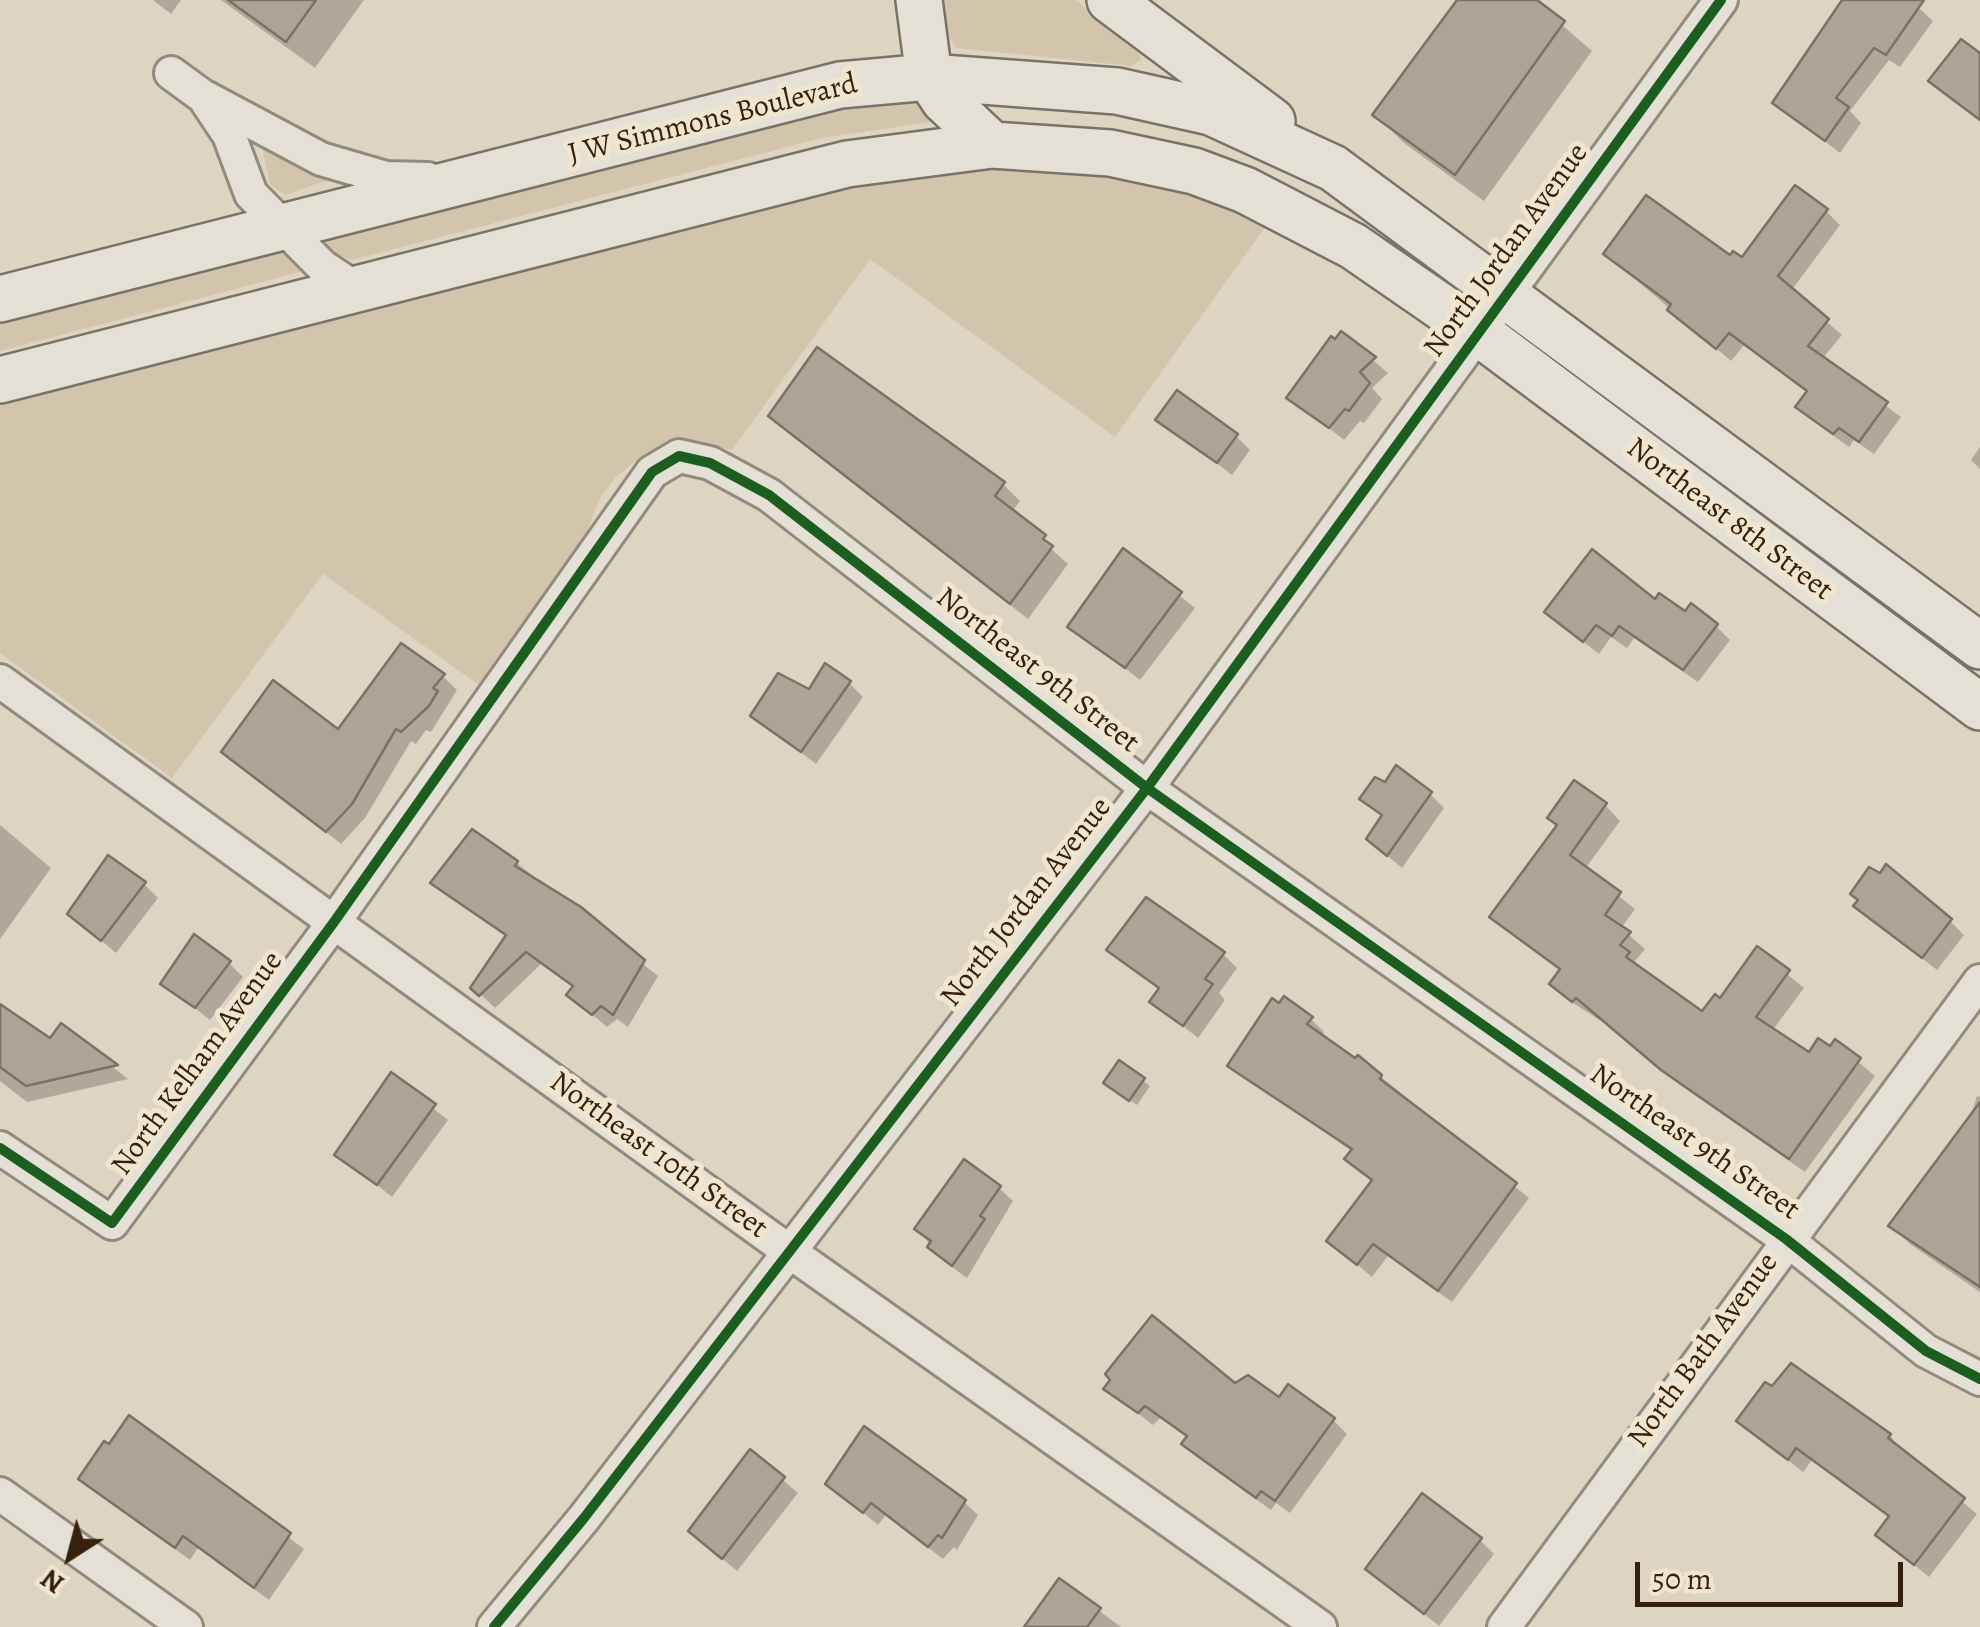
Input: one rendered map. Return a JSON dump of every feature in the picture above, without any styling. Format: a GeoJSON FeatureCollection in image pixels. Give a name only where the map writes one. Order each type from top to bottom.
{"type":"FeatureCollection","features":[{"type":"Feature","properties":{"kind":"main road"},"geometry":{"type":"LineString","coordinates":[[919,0],[930,77],[944,100],[992,145]]}},
{"type":"Feature","properties":{"kind":"main road"},"geometry":{"type":"LineString","coordinates":[[1110,0],[1333,168]]}},
{"type":"Feature","properties":{"kind":"main road","name":"J W Simmons Boulevard"},"geometry":{"type":"LineString","coordinates":[[0,299],[840,86],[930,77],[1058,84],[1172,102],[1255,129],[1333,168],[1506,294]]}},
{"type":"Feature","properties":{"kind":"main road"},"geometry":{"type":"LineString","coordinates":[[0,380],[847,164],[992,145],[1110,153],[1194,171],[1245,190],[1353,246],[1478,334]]}},
{"type":"Feature","properties":{"kind":"main road","name":"Northeast 8th Street"},"geometry":{"type":"LineString","coordinates":[[1506,294],[1980,646]]}},
{"type":"Feature","properties":{"kind":"main road","name":"Northeast 8th Street"},"geometry":{"type":"LineString","coordinates":[[1478,334],[1980,708]]}},
{"type":"Feature","properties":{"kind":"street","name":"North Jordan Avenue"},"geometry":{"type":"LineString","coordinates":[[494,1627],[790,1252],[1147,788],[1721,0]]}},
{"type":"Feature","properties":{"kind":"street"},"geometry":{"type":"LineString","coordinates":[[172,73],[201,95],[305,151],[357,171],[416,180],[478,178]]}},
{"type":"Feature","properties":{"kind":"street"},"geometry":{"type":"LineString","coordinates":[[201,95],[229,134],[250,194],[323,267],[354,288]]}},
{"type":"Feature","properties":{"kind":"street","name":"Northeast 9th Street"},"geometry":{"type":"LineString","coordinates":[[334,922],[652,472],[679,456],[710,463],[769,495],[1147,788],[1786,1238],[1926,1351],[1980,1379]]}},
{"type":"Feature","properties":{"kind":"street","name":"Northeast 10th Street"},"geometry":{"type":"LineString","coordinates":[[0,681],[790,1252],[1320,1627]]}},
{"type":"Feature","properties":{"kind":"street","name":"North Kelham Avenue"},"geometry":{"type":"LineString","coordinates":[[0,1148],[112,1224],[334,922]]}},
{"type":"Feature","properties":{"kind":"street","name":"North Bath Avenue"},"geometry":{"type":"LineString","coordinates":[[1504,1627],[1786,1238],[1980,981]]}},
{"type":"Feature","properties":{"kind":"street"},"geometry":{"type":"LineString","coordinates":[[0,1494],[186,1627]]}},
{"type":"Feature","properties":{"kind":"shaded area"},"geometry":{"type":"Polygon","coordinates":[[[942,0],[1075,0],[1138,46],[1141,60],[1131,66],[956,48],[947,34],[942,0]]]}},
{"type":"Feature","properties":{"kind":"shaded area"},"geometry":{"type":"Polygon","coordinates":[[[926,97],[937,108],[931,122],[822,138],[352,260],[331,253],[324,240],[333,232],[851,99],[926,97]]]}},
{"type":"Feature","properties":{"kind":"shaded area"},"geometry":{"type":"Polygon","coordinates":[[[262,147],[331,179],[285,195],[270,184],[262,147]]]}},
{"type":"Feature","properties":{"kind":"shaded area"},"geometry":{"type":"Polygon","coordinates":[[[1017,166],[1090,172],[1152,183],[1268,223],[1115,437],[870,259],[732,450],[700,443],[667,447],[638,459],[615,478],[600,498],[581,547],[479,685],[323,574],[172,778],[0,653],[0,403],[847,185],[950,168],[1017,166]]]}},
{"type":"Feature","properties":{"kind":"shaded area"},"geometry":{"type":"Polygon","coordinates":[[[288,249],[301,260],[300,272],[0,351],[0,320],[288,249]]]}},
{"type":"Feature","properties":{"kind":"building"},"geometry":{"type":"Polygon","coordinates":[[[228,0],[316,0],[286,42],[228,0]]]}},
{"type":"Feature","properties":{"kind":"building"},"geometry":{"type":"Polygon","coordinates":[[[1457,0],[1537,0],[1565,21],[1455,175],[1372,115],[1457,0]]]}},
{"type":"Feature","properties":{"kind":"building"},"geometry":{"type":"Polygon","coordinates":[[[1842,0],[1924,0],[1886,55],[1874,48],[1836,98],[1849,107],[1825,141],[1772,103],[1842,0]]]}},
{"type":"Feature","properties":{"kind":"building"},"geometry":{"type":"Polygon","coordinates":[[[1961,39],[1980,53],[1980,120],[1928,81],[1961,39]]]}},
{"type":"Feature","properties":{"kind":"building"},"geometry":{"type":"Polygon","coordinates":[[[1795,185],[1828,209],[1778,276],[1829,319],[1808,346],[1888,402],[1859,442],[1839,428],[1833,434],[1795,407],[1807,391],[1729,333],[1716,349],[1667,310],[1671,304],[1603,254],[1646,195],[1730,255],[1733,251],[1742,257],[1795,185]]]}},
{"type":"Feature","properties":{"kind":"building"},"geometry":{"type":"Polygon","coordinates":[[[1341,331],[1376,357],[1360,372],[1370,383],[1349,411],[1345,409],[1329,428],[1286,398],[1331,336],[1335,339],[1341,331]]]}},
{"type":"Feature","properties":{"kind":"building"},"geometry":{"type":"Polygon","coordinates":[[[817,347],[1005,482],[995,496],[1046,535],[1043,539],[1053,546],[1010,604],[768,416],[817,347]]]}},
{"type":"Feature","properties":{"kind":"building"},"geometry":{"type":"Polygon","coordinates":[[[1177,390],[1238,434],[1217,463],[1155,420],[1177,390]]]}},
{"type":"Feature","properties":{"kind":"building"},"geometry":{"type":"Polygon","coordinates":[[[1123,548],[1182,592],[1125,668],[1067,627],[1123,548]]]}},
{"type":"Feature","properties":{"kind":"building"},"geometry":{"type":"Polygon","coordinates":[[[1592,549],[1655,599],[1659,593],[1685,611],[1691,603],[1718,624],[1683,670],[1619,626],[1612,636],[1596,625],[1583,642],[1544,612],[1592,549]]]}},
{"type":"Feature","properties":{"kind":"building"},"geometry":{"type":"Polygon","coordinates":[[[401,643],[445,674],[433,688],[438,691],[429,706],[401,732],[396,729],[352,804],[326,832],[221,752],[273,680],[338,729],[401,643]]]}},
{"type":"Feature","properties":{"kind":"building"},"geometry":{"type":"Polygon","coordinates":[[[825,663],[851,681],[801,752],[750,716],[778,673],[809,689],[825,663]]]}},
{"type":"Feature","properties":{"kind":"building"},"geometry":{"type":"Polygon","coordinates":[[[1396,765],[1432,792],[1387,856],[1366,839],[1382,815],[1359,799],[1375,777],[1385,782],[1396,765]]]}},
{"type":"Feature","properties":{"kind":"building"},"geometry":{"type":"Polygon","coordinates":[[[1574,780],[1607,803],[1570,855],[1621,892],[1605,915],[1631,932],[1620,945],[1630,952],[1626,957],[1702,1011],[1715,994],[1720,998],[1757,946],[1790,970],[1756,1017],[1809,1052],[1818,1038],[1830,1046],[1835,1039],[1861,1058],[1789,1159],[1661,1070],[1576,998],[1572,1002],[1549,984],[1560,969],[1489,917],[1557,825],[1547,818],[1574,780]]]}},
{"type":"Feature","properties":{"kind":"building"},"geometry":{"type":"Polygon","coordinates":[[[472,829],[518,861],[515,866],[581,907],[645,960],[613,1015],[601,1006],[592,1015],[566,995],[573,986],[526,952],[479,996],[470,988],[506,935],[430,883],[472,829]]]}},
{"type":"Feature","properties":{"kind":"building"},"geometry":{"type":"Polygon","coordinates":[[[108,855],[146,882],[101,941],[67,914],[108,855]]]}},
{"type":"Feature","properties":{"kind":"building"},"geometry":{"type":"Polygon","coordinates":[[[1886,864],[1952,919],[1922,958],[1853,906],[1858,900],[1850,894],[1869,867],[1880,873],[1886,864]]]}},
{"type":"Feature","properties":{"kind":"building"},"geometry":{"type":"Polygon","coordinates":[[[1146,897],[1225,952],[1205,979],[1213,984],[1183,1026],[1149,1002],[1159,988],[1106,950],[1146,897]]]}},
{"type":"Feature","properties":{"kind":"building"},"geometry":{"type":"Polygon","coordinates":[[[194,934],[231,961],[195,1008],[160,984],[194,934]]]}},
{"type":"Feature","properties":{"kind":"building"},"geometry":{"type":"Polygon","coordinates":[[[1284,996],[1313,1017],[1307,1024],[1355,1058],[1358,1055],[1382,1075],[1380,1079],[1517,1183],[1438,1291],[1373,1244],[1357,1265],[1326,1241],[1372,1180],[1344,1159],[1352,1149],[1227,1066],[1272,998],[1279,1003],[1284,996]]]}},
{"type":"Feature","properties":{"kind":"building"},"geometry":{"type":"Polygon","coordinates":[[[0,1004],[50,1038],[61,1023],[118,1065],[26,1086],[0,1067],[0,1004]]]}},
{"type":"Feature","properties":{"kind":"building"},"geometry":{"type":"Polygon","coordinates":[[[1119,1060],[1145,1078],[1129,1101],[1103,1083],[1119,1060]]]}},
{"type":"Feature","properties":{"kind":"building"},"geometry":{"type":"Polygon","coordinates":[[[391,1072],[436,1104],[377,1185],[334,1155],[391,1072]]]}},
{"type":"Feature","properties":{"kind":"building"},"geometry":{"type":"Polygon","coordinates":[[[1980,1102],[1980,1287],[1888,1226],[1980,1102]]]}},
{"type":"Feature","properties":{"kind":"building"},"geometry":{"type":"Polygon","coordinates":[[[964,1159],[1001,1186],[980,1216],[985,1219],[952,1266],[927,1247],[931,1241],[914,1229],[964,1159]]]}},
{"type":"Feature","properties":{"kind":"building"},"geometry":{"type":"Polygon","coordinates":[[[1152,1315],[1235,1383],[1248,1375],[1279,1397],[1288,1384],[1335,1418],[1275,1501],[1261,1491],[1256,1498],[1181,1444],[1187,1436],[1145,1406],[1138,1413],[1103,1389],[1110,1380],[1105,1374],[1152,1315]]]}},
{"type":"Feature","properties":{"kind":"building"},"geometry":{"type":"Polygon","coordinates":[[[1791,1363],[1891,1434],[1888,1438],[1965,1498],[1914,1565],[1875,1535],[1889,1516],[1796,1448],[1788,1460],[1736,1421],[1765,1382],[1772,1386],[1791,1363]]]}},
{"type":"Feature","properties":{"kind":"building"},"geometry":{"type":"Polygon","coordinates":[[[129,1415],[291,1533],[254,1588],[183,1536],[175,1548],[78,1479],[104,1441],[109,1444],[129,1415]]]}},
{"type":"Feature","properties":{"kind":"building"},"geometry":{"type":"Polygon","coordinates":[[[864,1426],[966,1500],[942,1538],[938,1535],[928,1547],[871,1503],[863,1513],[825,1484],[864,1426]]]}},
{"type":"Feature","properties":{"kind":"building"},"geometry":{"type":"Polygon","coordinates":[[[750,1449],[785,1477],[722,1559],[688,1531],[750,1449]]]}},
{"type":"Feature","properties":{"kind":"building"},"geometry":{"type":"Polygon","coordinates":[[[1422,1493],[1482,1538],[1424,1614],[1365,1569],[1422,1493]]]}},
{"type":"Feature","properties":{"kind":"building"},"geometry":{"type":"Polygon","coordinates":[[[1059,1578],[1101,1608],[1087,1627],[1024,1627],[1059,1578]]]}},
{"type":"Feature","properties":{"kind":"cycle path"},"geometry":{"type":"LineString","coordinates":[[494,1627],[584,1518],[1147,788],[1721,0]]}},
{"type":"Feature","properties":{"kind":"cycle path"},"geometry":{"type":"LineString","coordinates":[[0,1148],[112,1223],[334,922],[652,472],[679,456],[710,463],[769,495],[1147,788],[1786,1239],[1926,1351],[1980,1379]]}}]}
